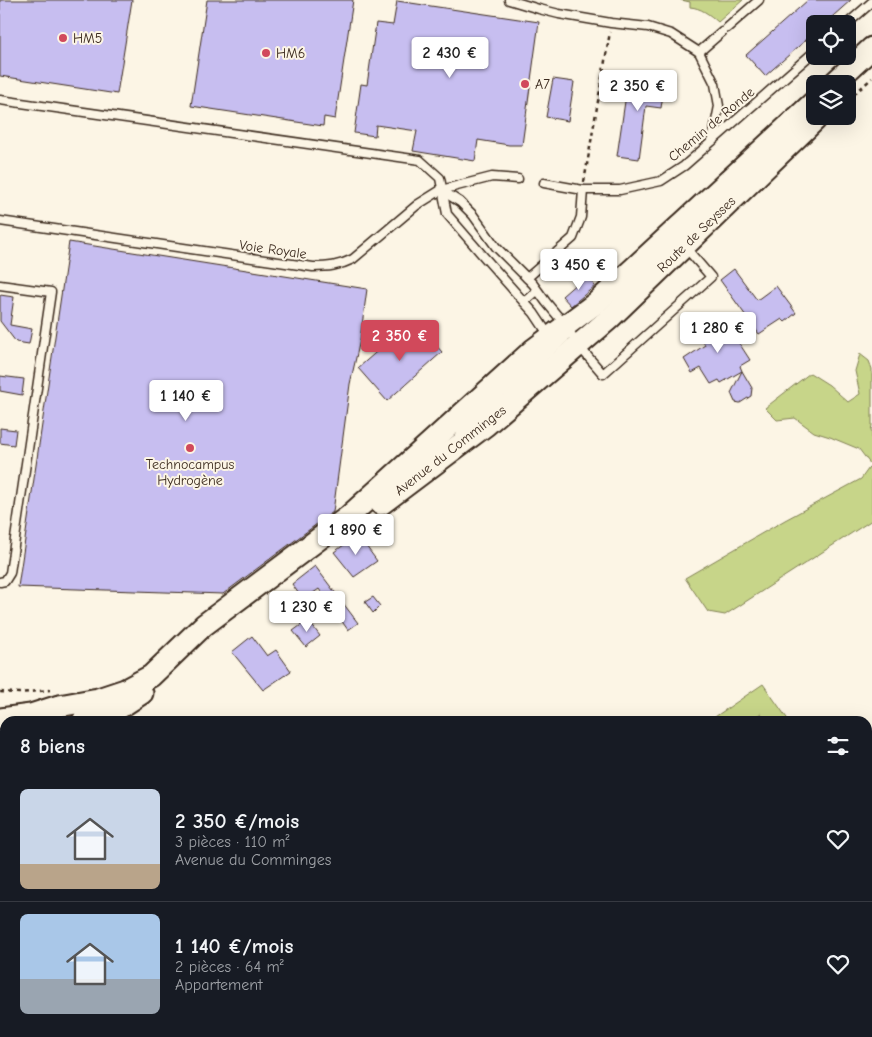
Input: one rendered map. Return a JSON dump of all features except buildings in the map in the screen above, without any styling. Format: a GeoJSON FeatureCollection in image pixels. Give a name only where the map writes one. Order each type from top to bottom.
{"type":"FeatureCollection","features":[{"type":"Feature","properties":{"kind":"main road"},"geometry":{"type":"LineString","coordinates":[[843,75],[872,48]]}},
{"type":"Feature","properties":{"kind":"main road"},"geometry":{"type":"LineString","coordinates":[[856,80],[872,64]]}},
{"type":"Feature","properties":{"kind":"main road","name":"Route de Seysses"},"geometry":{"type":"LineString","coordinates":[[542,359],[596,303],[806,109]]}},
{"type":"Feature","properties":{"kind":"main road","name":"Route de Seysses"},"geometry":{"type":"LineString","coordinates":[[542,359],[566,336],[610,318],[810,125]]}},
{"type":"Feature","properties":{"kind":"main road","name":"Avenue du Comminges"},"geometry":{"type":"LineString","coordinates":[[26,716],[59,706],[98,700],[125,690],[151,676],[204,626],[348,517],[542,359]]}},
{"type":"Feature","properties":{"kind":"main road","name":"Avenue du Comminges"},"geometry":{"type":"LineString","coordinates":[[97,716],[119,708],[158,682],[206,637],[486,425],[542,359]]}},
{"type":"Feature","properties":{"kind":"lane"},"geometry":{"type":"LineString","coordinates":[[509,0],[539,9],[611,23],[648,27],[671,34],[699,52],[715,84],[719,106],[712,141]]}},
{"type":"Feature","properties":{"kind":"lane"},"geometry":{"type":"LineString","coordinates":[[699,52],[759,0]]}},
{"type":"Feature","properties":{"kind":"lane"},"geometry":{"type":"LineString","coordinates":[[856,16],[872,2]]}},
{"type":"Feature","properties":{"kind":"lane","name":"Chemin de Ronde"},"geometry":{"type":"LineString","coordinates":[[544,183],[583,190],[620,190],[661,181],[684,166],[806,59]]}},
{"type":"Feature","properties":{"kind":"lane"},"geometry":{"type":"LineString","coordinates":[[0,100],[420,160],[440,178],[446,214],[534,313],[566,336],[603,374],[711,278],[684,246]]}},
{"type":"Feature","properties":{"kind":"lane","name":"Voie Royale"},"geometry":{"type":"LineString","coordinates":[[0,221],[313,267],[332,267],[353,260],[417,205],[442,190],[492,177],[518,179]]}},
{"type":"Feature","properties":{"kind":"lane"},"geometry":{"type":"LineString","coordinates":[[442,190],[460,202],[473,215],[496,247],[533,284],[566,336]]}},
{"type":"Feature","properties":{"kind":"lane"},"geometry":{"type":"LineString","coordinates":[[527,278],[573,238],[581,216],[583,190]]}},
{"type":"Feature","properties":{"kind":"lane"},"geometry":{"type":"LineString","coordinates":[[0,285],[51,292],[10,574],[5,581],[0,582]]}},
{"type":"Feature","properties":{"kind":"lane"},"geometry":{"type":"LineString","coordinates":[[524,302],[537,291]]}},
{"type":"Feature","properties":{"kind":"lane","name":"Avenue du Comminges"},"geometry":{"type":"LineString","coordinates":[[457,435],[542,359]]}},
{"type":"Feature","properties":{"kind":"lane","name":"Avenue du Comminges"},"geometry":{"type":"LineString","coordinates":[[348,517],[443,447]]}},
{"type":"Feature","properties":{"kind":"path"},"geometry":{"type":"LineString","coordinates":[[583,190],[611,23]]}},
{"type":"Feature","properties":{"kind":"path"},"geometry":{"type":"LineString","coordinates":[[856,93],[872,78]]}},
{"type":"Feature","properties":{"kind":"green space"},"geometry":{"type":"Polygon","coordinates":[[[681,0],[743,0],[718,22],[705,12],[690,7],[690,2],[681,0]]]}},
{"type":"Feature","properties":{"kind":"green space"},"geometry":{"type":"Polygon","coordinates":[[[860,354],[869,361],[872,369],[872,520],[725,615],[708,612],[685,578],[785,520],[861,479],[871,465],[859,449],[814,432],[795,418],[777,420],[765,408],[810,373],[829,385],[848,402],[860,394],[855,371],[860,354]]]}},
{"type":"Feature","properties":{"kind":"green space"},"geometry":{"type":"Polygon","coordinates":[[[763,684],[785,716],[763,716],[761,713],[756,716],[716,716],[763,684]]]}},
{"type":"Feature","properties":{"kind":"place","name":"HM5"},"geometry":{"type":"Point","coordinates":[63,38]}},
{"type":"Feature","properties":{"kind":"place","name":"HM6"},"geometry":{"type":"Point","coordinates":[266,53]}},
{"type":"Feature","properties":{"kind":"place","name":"A7"},"geometry":{"type":"Point","coordinates":[525,84]}},
{"type":"Feature","properties":{"kind":"place","name":"Technocampus Hydrogène"},"geometry":{"type":"Point","coordinates":[190,448]}}]}
